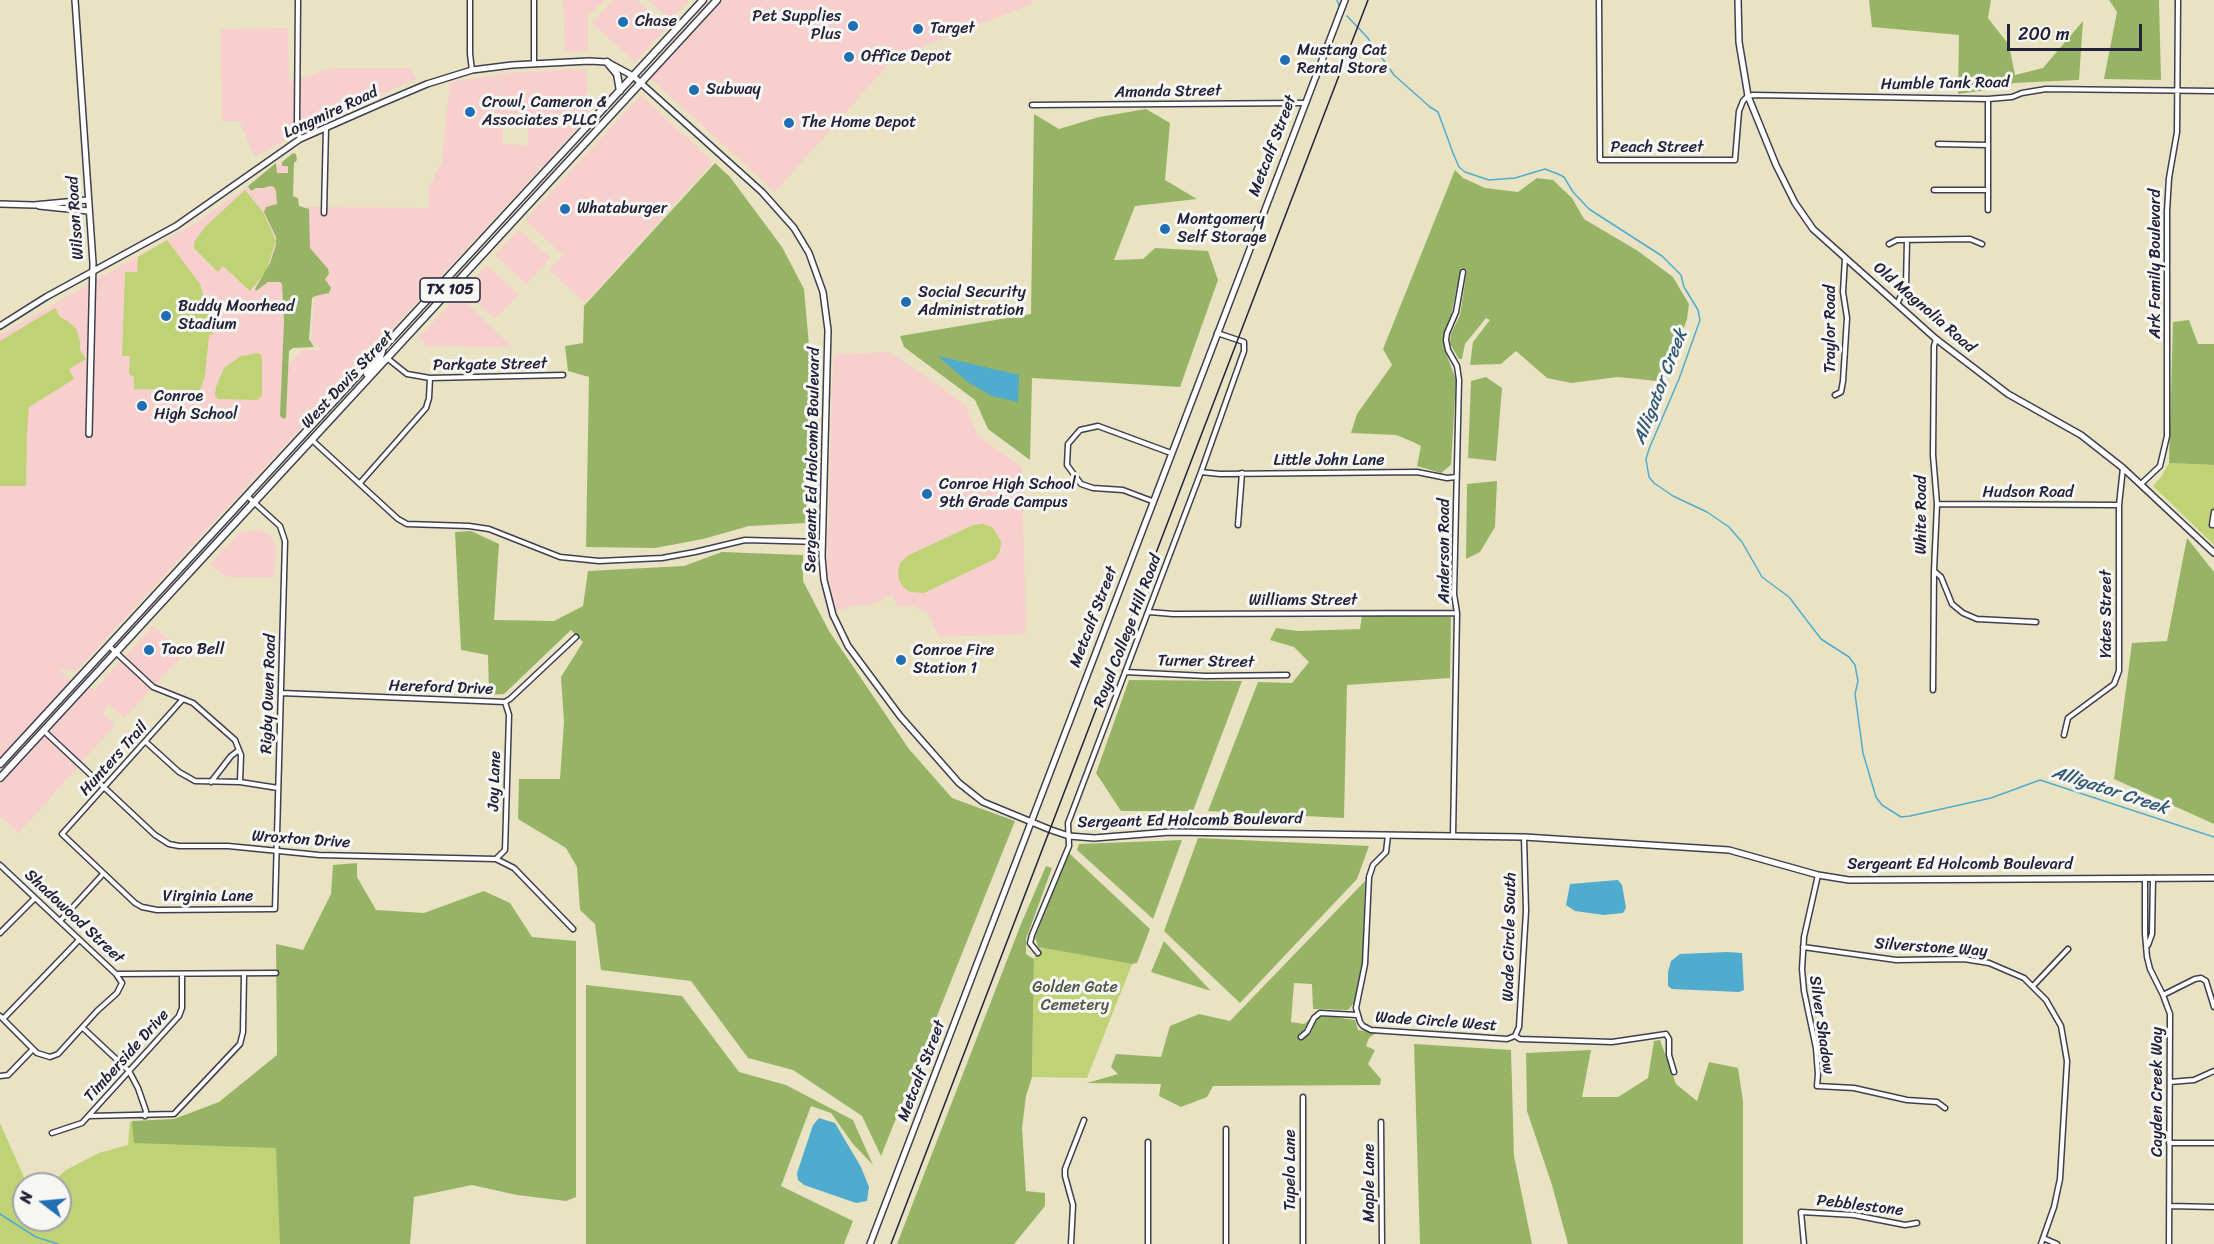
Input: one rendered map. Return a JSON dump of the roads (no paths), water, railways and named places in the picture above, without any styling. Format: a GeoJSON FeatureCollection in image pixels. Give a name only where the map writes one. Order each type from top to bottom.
{"type":"FeatureCollection","features":[{"type":"Feature","properties":{"kind":"main road","name":"West Davis Street"},"geometry":{"type":"LineString","coordinates":[[0,764],[703,0]]}},
{"type":"Feature","properties":{"kind":"main road","name":"West Davis Street"},"geometry":{"type":"LineString","coordinates":[[0,778],[717,0]]}},
{"type":"Feature","properties":{"kind":"main road"},"geometry":{"type":"LineString","coordinates":[[607,62],[617,74],[620,91]]}},
{"type":"Feature","properties":{"kind":"main road"},"geometry":{"type":"LineString","coordinates":[[483,254],[482,246],[506,220],[511,209]]}},
{"type":"Feature","properties":{"kind":"main road"},"geometry":{"type":"LineString","coordinates":[[387,358],[389,347],[408,327],[411,318]]}},
{"type":"Feature","properties":{"kind":"main road"},"geometry":{"type":"LineString","coordinates":[[357,390],[361,381],[380,360],[382,350]]}},
{"type":"Feature","properties":{"kind":"main road"},"geometry":{"type":"LineString","coordinates":[[311,439],[310,433],[333,408],[334,402]]}},
{"type":"Feature","properties":{"kind":"main road"},"geometry":{"type":"LineString","coordinates":[[180,584],[178,576],[203,548],[204,542]]}},
{"type":"Feature","properties":{"kind":"main road"},"geometry":{"type":"LineString","coordinates":[[23,754],[21,749],[23,745],[55,709],[58,701]]}},
{"type":"Feature","properties":{"kind":"street","name":"Wilson Road"},"geometry":{"type":"LineString","coordinates":[[75,0],[93,272],[89,434]]}},
{"type":"Feature","properties":{"kind":"street"},"geometry":{"type":"LineString","coordinates":[[298,0],[297,122],[300,139]]}},
{"type":"Feature","properties":{"kind":"street"},"geometry":{"type":"LineString","coordinates":[[470,0],[472,70]]}},
{"type":"Feature","properties":{"kind":"street"},"geometry":{"type":"LineString","coordinates":[[534,0],[534,64]]}},
{"type":"Feature","properties":{"kind":"street","name":"Metcalf Street"},"geometry":{"type":"LineString","coordinates":[[870,1244],[1345,0]]}},
{"type":"Feature","properties":{"kind":"street","name":"Peach Street"},"geometry":{"type":"LineString","coordinates":[[1599,0],[1600,160],[1735,160],[1739,111],[1748,96]]}},
{"type":"Feature","properties":{"kind":"street","name":"Old Magnolia Road"},"geometry":{"type":"LineString","coordinates":[[1738,0],[1739,42],[1748,96],[1776,165],[1795,203],[1813,229],[1936,339],[2008,394],[2081,435],[2123,468],[2213,549]]}},
{"type":"Feature","properties":{"kind":"street","name":"Ark Family Boulevard"},"geometry":{"type":"LineString","coordinates":[[2141,485],[2160,466],[2167,444],[2167,200],[2177,132],[2178,0]]}},
{"type":"Feature","properties":{"kind":"street","name":"Longmire Road"},"geometry":{"type":"LineString","coordinates":[[0,326],[176,225],[300,139],[428,84],[472,70],[589,61],[607,62],[640,82]]}},
{"type":"Feature","properties":{"kind":"street","name":"Sergeant Ed Holcomb Boulevard"},"geometry":{"type":"LineString","coordinates":[[640,82],[775,205],[794,228],[813,264],[823,292],[828,330],[822,542],[827,595],[840,632],[900,716],[959,783],[972,796],[983,802],[1069,836],[1094,838],[1170,832],[1524,837],[1729,850],[1818,875],[1849,880],[2214,878]]}},
{"type":"Feature","properties":{"kind":"street","name":"Humble Tank Road"},"geometry":{"type":"LineString","coordinates":[[1748,96],[1988,99],[2012,97],[2046,89],[2214,91]]}},
{"type":"Feature","properties":{"kind":"street"},"geometry":{"type":"LineString","coordinates":[[1988,99],[1988,210]]}},
{"type":"Feature","properties":{"kind":"street","name":"Amanda Street"},"geometry":{"type":"LineString","coordinates":[[1032,105],[1304,103]]}},
{"type":"Feature","properties":{"kind":"street"},"geometry":{"type":"LineString","coordinates":[[324,213],[327,128]]}},
{"type":"Feature","properties":{"kind":"street"},"geometry":{"type":"LineString","coordinates":[[1938,144],[1988,145]]}},
{"type":"Feature","properties":{"kind":"street"},"geometry":{"type":"LineString","coordinates":[[1934,190],[1988,190]]}},
{"type":"Feature","properties":{"kind":"street"},"geometry":{"type":"LineString","coordinates":[[0,204],[34,205],[87,200]]}},
{"type":"Feature","properties":{"kind":"street"},"geometry":{"type":"LineString","coordinates":[[34,205],[88,211]]}},
{"type":"Feature","properties":{"kind":"street"},"geometry":{"type":"LineString","coordinates":[[1889,244],[1894,240],[1970,239],[1982,244]]}},
{"type":"Feature","properties":{"kind":"street"},"geometry":{"type":"LineString","coordinates":[[1897,304],[1905,285],[1906,240]]}},
{"type":"Feature","properties":{"kind":"street","name":"Traylor Road"},"geometry":{"type":"LineString","coordinates":[[1835,395],[1841,392],[1843,381],[1846,318],[1843,292],[1845,258]]}},
{"type":"Feature","properties":{"kind":"street","name":"Anderson Road"},"geometry":{"type":"LineString","coordinates":[[1453,835],[1457,613],[1454,594],[1459,375],[1446,340],[1456,312],[1463,272]]}},
{"type":"Feature","properties":{"kind":"street","name":"Royal College Hill Road"},"geometry":{"type":"LineString","coordinates":[[1038,953],[1030,943],[1068,848],[1068,823],[1149,612],[1244,351],[1244,342],[1216,333]]}},
{"type":"Feature","properties":{"kind":"street","name":"White Road"},"geometry":{"type":"LineString","coordinates":[[1933,690],[1937,504],[1933,455],[1934,346],[1936,339]]}},
{"type":"Feature","properties":{"kind":"street","name":"Parkgate Street"},"geometry":{"type":"LineString","coordinates":[[387,358],[407,374],[429,378],[563,375]]}},
{"type":"Feature","properties":{"kind":"street"},"geometry":{"type":"LineString","coordinates":[[360,483],[426,408],[429,398],[429,378]]}},
{"type":"Feature","properties":{"kind":"street"},"geometry":{"type":"LineString","coordinates":[[1152,501],[1123,490],[1093,488],[1081,484],[1067,465],[1068,444],[1080,430],[1098,426],[1171,453]]}},
{"type":"Feature","properties":{"kind":"street"},"geometry":{"type":"LineString","coordinates":[[311,439],[398,519],[407,524],[489,529],[548,553],[577,559],[600,561],[662,558],[746,540],[822,542]]}},
{"type":"Feature","properties":{"kind":"street","name":"Yates Street"},"geometry":{"type":"LineString","coordinates":[[2064,735],[2068,718],[2114,684],[2120,671],[2119,505],[2123,468]]}},
{"type":"Feature","properties":{"kind":"street","name":"Little John Lane"},"geometry":{"type":"LineString","coordinates":[[1201,472],[1417,472],[1447,478],[1456,477]]}},
{"type":"Feature","properties":{"kind":"street"},"geometry":{"type":"LineString","coordinates":[[1238,525],[1242,473]]}},
{"type":"Feature","properties":{"kind":"street","name":"Rigby Owen Road"},"geometry":{"type":"LineString","coordinates":[[247,496],[280,526],[285,541],[275,909]]}},
{"type":"Feature","properties":{"kind":"street","name":"Hudson Road"},"geometry":{"type":"LineString","coordinates":[[1937,504],[2119,505]]}},
{"type":"Feature","properties":{"kind":"street"},"geometry":{"type":"LineString","coordinates":[[2214,512],[2212,525],[2214,525]]}},
{"type":"Feature","properties":{"kind":"street"},"geometry":{"type":"LineString","coordinates":[[1934,571],[1941,577],[1952,604],[1963,613],[1977,619],[2036,622]]}},
{"type":"Feature","properties":{"kind":"street","name":"Williams Street"},"geometry":{"type":"LineString","coordinates":[[1149,612],[1173,614],[1457,613]]}},
{"type":"Feature","properties":{"kind":"street","name":"Hereford Drive"},"geometry":{"type":"LineString","coordinates":[[281,693],[504,702],[576,638]]}},
{"type":"Feature","properties":{"kind":"street"},"geometry":{"type":"LineString","coordinates":[[109,646],[153,687],[200,707],[235,740],[239,750],[240,783]]}},
{"type":"Feature","properties":{"kind":"street","name":"Turner Street"},"geometry":{"type":"LineString","coordinates":[[1125,672],[1206,676],[1287,675]]}},
{"type":"Feature","properties":{"kind":"street","name":"Hunters Trail"},"geometry":{"type":"LineString","coordinates":[[62,834],[183,699]]}},
{"type":"Feature","properties":{"kind":"street","name":"Joy Lane"},"geometry":{"type":"LineString","coordinates":[[496,859],[505,850],[509,715],[504,702]]}},
{"type":"Feature","properties":{"kind":"street","name":"Wroxton Drive"},"geometry":{"type":"LineString","coordinates":[[44,731],[155,836],[169,844],[228,846],[277,853],[496,859]]}},
{"type":"Feature","properties":{"kind":"street"},"geometry":{"type":"LineString","coordinates":[[146,742],[179,772],[195,781],[278,788]]}},
{"type":"Feature","properties":{"kind":"street"},"geometry":{"type":"LineString","coordinates":[[211,782],[231,756],[239,750]]}},
{"type":"Feature","properties":{"kind":"street","name":"Virginia Lane"},"geometry":{"type":"LineString","coordinates":[[62,834],[135,903],[150,909],[275,909]]}},
{"type":"Feature","properties":{"kind":"street"},"geometry":{"type":"LineString","coordinates":[[1357,1015],[1365,964],[1370,877],[1373,865],[1386,852],[1388,835]]}},
{"type":"Feature","properties":{"kind":"street","name":"Wade Circle South"},"geometry":{"type":"LineString","coordinates":[[1515,1036],[1519,1027],[1526,911],[1524,837]]}},
{"type":"Feature","properties":{"kind":"street"},"geometry":{"type":"LineString","coordinates":[[496,859],[514,868],[573,929]]}},
{"type":"Feature","properties":{"kind":"street","name":"Shadowood Street"},"geometry":{"type":"LineString","coordinates":[[0,865],[116,974],[276,973]]}},
{"type":"Feature","properties":{"kind":"street"},"geometry":{"type":"LineString","coordinates":[[60,921],[104,874]]}},
{"type":"Feature","properties":{"kind":"street","name":"Silver Shadow"},"geometry":{"type":"LineString","coordinates":[[1818,875],[1803,947],[1802,980],[1816,1047],[1817,1086],[1854,1088],[1907,1100],[1937,1102],[1945,1108]]}},
{"type":"Feature","properties":{"kind":"street","name":"Cayden Creek Way"},"geometry":{"type":"LineString","coordinates":[[2145,878],[2145,934],[2150,969],[2170,1014],[2169,1244]]}},
{"type":"Feature","properties":{"kind":"street","name":"Cayden Creek Way"},"geometry":{"type":"LineString","coordinates":[[2148,945],[2152,934],[2153,878]]}},
{"type":"Feature","properties":{"kind":"street"},"geometry":{"type":"LineString","coordinates":[[0,933],[35,898]]}},
{"type":"Feature","properties":{"kind":"street"},"geometry":{"type":"LineString","coordinates":[[80,940],[2,1018],[37,1053],[50,1057],[58,1053],[120,988],[122,983],[116,974]]}},
{"type":"Feature","properties":{"kind":"street","name":"Silverstone Way"},"geometry":{"type":"LineString","coordinates":[[1803,947],[1896,960],[1978,960],[2007,969],[2033,986],[2052,1008],[2061,1026],[2067,1061],[2062,1159],[2054,1207],[2041,1244]]}},
{"type":"Feature","properties":{"kind":"street"},"geometry":{"type":"LineString","coordinates":[[2033,986],[2068,949]]}},
{"type":"Feature","properties":{"kind":"street","name":"Timberside Drive"},"geometry":{"type":"LineString","coordinates":[[89,1116],[179,1016],[182,1008],[182,974]]}},
{"type":"Feature","properties":{"kind":"street"},"geometry":{"type":"LineString","coordinates":[[52,1133],[77,1126],[89,1116],[174,1114],[240,1044],[243,1032],[244,974]]}},
{"type":"Feature","properties":{"kind":"street"},"geometry":{"type":"LineString","coordinates":[[2163,995],[2201,978],[2206,981],[2214,1007]]}},
{"type":"Feature","properties":{"kind":"street","name":"Wade Circle West"},"geometry":{"type":"LineString","coordinates":[[1301,1037],[1308,1032],[1314,1018],[1320,1012],[1357,1015],[1363,1026],[1371,1030],[1507,1039],[1515,1036],[1520,1039],[1612,1042],[1666,1034],[1669,1039],[1669,1055],[1674,1072]]}},
{"type":"Feature","properties":{"kind":"street"},"geometry":{"type":"LineString","coordinates":[[83,1028],[129,1071],[146,1111],[145,1116]]}},
{"type":"Feature","properties":{"kind":"street"},"geometry":{"type":"LineString","coordinates":[[0,1076],[8,1076],[33,1049]]}},
{"type":"Feature","properties":{"kind":"street"},"geometry":{"type":"LineString","coordinates":[[2170,1082],[2194,1080],[2214,1071]]}},
{"type":"Feature","properties":{"kind":"street","name":"Tupelo Lane"},"geometry":{"type":"LineString","coordinates":[[1303,1097],[1303,1244]]}},
{"type":"Feature","properties":{"kind":"street"},"geometry":{"type":"LineString","coordinates":[[1071,1244],[1073,1205],[1065,1169],[1084,1120]]}},
{"type":"Feature","properties":{"kind":"street","name":"Maple Lane"},"geometry":{"type":"LineString","coordinates":[[1381,1122],[1382,1244]]}},
{"type":"Feature","properties":{"kind":"street"},"geometry":{"type":"LineString","coordinates":[[1226,1129],[1226,1244]]}},
{"type":"Feature","properties":{"kind":"street"},"geometry":{"type":"LineString","coordinates":[[1148,1142],[1148,1244]]}},
{"type":"Feature","properties":{"kind":"street"},"geometry":{"type":"LineString","coordinates":[[2169,1143],[2214,1143]]}},
{"type":"Feature","properties":{"kind":"street"},"geometry":{"type":"LineString","coordinates":[[2169,1206],[2214,1207]]}},
{"type":"Feature","properties":{"kind":"street","name":"Pebblestone"},"geometry":{"type":"LineString","coordinates":[[1804,1244],[1801,1212],[1854,1215],[1905,1225],[1917,1223]]}},
{"type":"Feature","properties":{"kind":"street"},"geometry":{"type":"LineString","coordinates":[[2043,1238],[2057,1244]]}},
{"type":"Feature","properties":{"kind":"water"},"geometry":{"type":"Polygon","coordinates":[[[938,356],[1019,375],[1018,402],[992,396],[969,383],[938,356]]]}},
{"type":"Feature","properties":{"kind":"water"},"geometry":{"type":"Polygon","coordinates":[[[1618,880],[1622,885],[1626,908],[1623,913],[1604,915],[1575,911],[1566,905],[1570,884],[1618,880]]]}},
{"type":"Feature","properties":{"kind":"water"},"geometry":{"type":"Polygon","coordinates":[[[1742,953],[1744,990],[1739,992],[1672,989],[1668,986],[1671,961],[1680,954],[1742,953]]]}},
{"type":"Feature","properties":{"kind":"water"},"geometry":{"type":"Polygon","coordinates":[[[819,1118],[835,1123],[861,1167],[869,1187],[867,1201],[856,1203],[804,1185],[798,1180],[797,1173],[813,1125],[819,1118]]]}},
{"type":"Feature","properties":{"kind":"waterway","name":"Alligator Creek"},"geometry":{"type":"LineString","coordinates":[[1337,0],[1339,5]]}},
{"type":"Feature","properties":{"kind":"waterway","name":"Alligator Creek"},"geometry":{"type":"LineString","coordinates":[[1347,16],[1367,37],[1394,75],[1438,112],[1459,167],[1465,172],[1489,180],[1515,178],[1545,169],[1558,174],[1564,177],[1573,192],[1589,209],[1662,256],[1681,275],[1684,287],[1698,310],[1700,320],[1679,379],[1649,449],[1646,459],[1649,477],[1673,496],[1707,512],[1729,527],[1742,542],[1762,577],[1789,597],[1821,639],[1849,657],[1855,665],[1858,681],[1855,694],[1863,753],[1876,797],[1882,805],[1901,817],[1910,816],[1991,798],[2040,780],[2214,837]]}},
{"type":"Feature","properties":{"kind":"waterway"},"geometry":{"type":"LineString","coordinates":[[0,1214],[36,1237],[58,1244]]}},
{"type":"Feature","properties":{"kind":"railway"},"geometry":{"type":"LineString","coordinates":[[891,1244],[1368,0]]}},
{"type":"Feature","properties":{"kind":"place","name":"Chase"},"geometry":{"type":"Point","coordinates":[623,22]}},
{"type":"Feature","properties":{"kind":"place","name":"Pet Supplies Plus"},"geometry":{"type":"Point","coordinates":[853,26]}},
{"type":"Feature","properties":{"kind":"place","name":"Target"},"geometry":{"type":"Point","coordinates":[918,29]}},
{"type":"Feature","properties":{"kind":"place","name":"Office Depot"},"geometry":{"type":"Point","coordinates":[849,57]}},
{"type":"Feature","properties":{"kind":"place","name":"Mustang Cat Rental Store"},"geometry":{"type":"Point","coordinates":[1285,60]}},
{"type":"Feature","properties":{"kind":"place","name":"Subway"},"geometry":{"type":"Point","coordinates":[694,90]}},
{"type":"Feature","properties":{"kind":"place","name":"Crowl, Cameron & Associates PLLC"},"geometry":{"type":"Point","coordinates":[470,112]}},
{"type":"Feature","properties":{"kind":"place","name":"The Home Depot"},"geometry":{"type":"Point","coordinates":[789,123]}},
{"type":"Feature","properties":{"kind":"place","name":"Whataburger"},"geometry":{"type":"Point","coordinates":[565,209]}},
{"type":"Feature","properties":{"kind":"place","name":"Montgomery Self Storage"},"geometry":{"type":"Point","coordinates":[1165,229]}},
{"type":"Feature","properties":{"kind":"place","name":"Social Security Administration"},"geometry":{"type":"Point","coordinates":[906,302]}},
{"type":"Feature","properties":{"kind":"place","name":"Buddy Moorhead Stadium"},"geometry":{"type":"Point","coordinates":[166,316]}},
{"type":"Feature","properties":{"kind":"place","name":"Conroe High School"},"geometry":{"type":"Point","coordinates":[142,406]}},
{"type":"Feature","properties":{"kind":"place","name":"Conroe High School 9th Grade Campus"},"geometry":{"type":"Point","coordinates":[927,494]}},
{"type":"Feature","properties":{"kind":"place","name":"Taco Bell"},"geometry":{"type":"Point","coordinates":[149,650]}},
{"type":"Feature","properties":{"kind":"place","name":"Conroe Fire Station 1"},"geometry":{"type":"Point","coordinates":[901,660]}},
{"type":"Feature","properties":{"kind":"park label","name":"Golden Gate Cemetery"},"geometry":{"type":"Point","coordinates":[1075,997]}}]}
